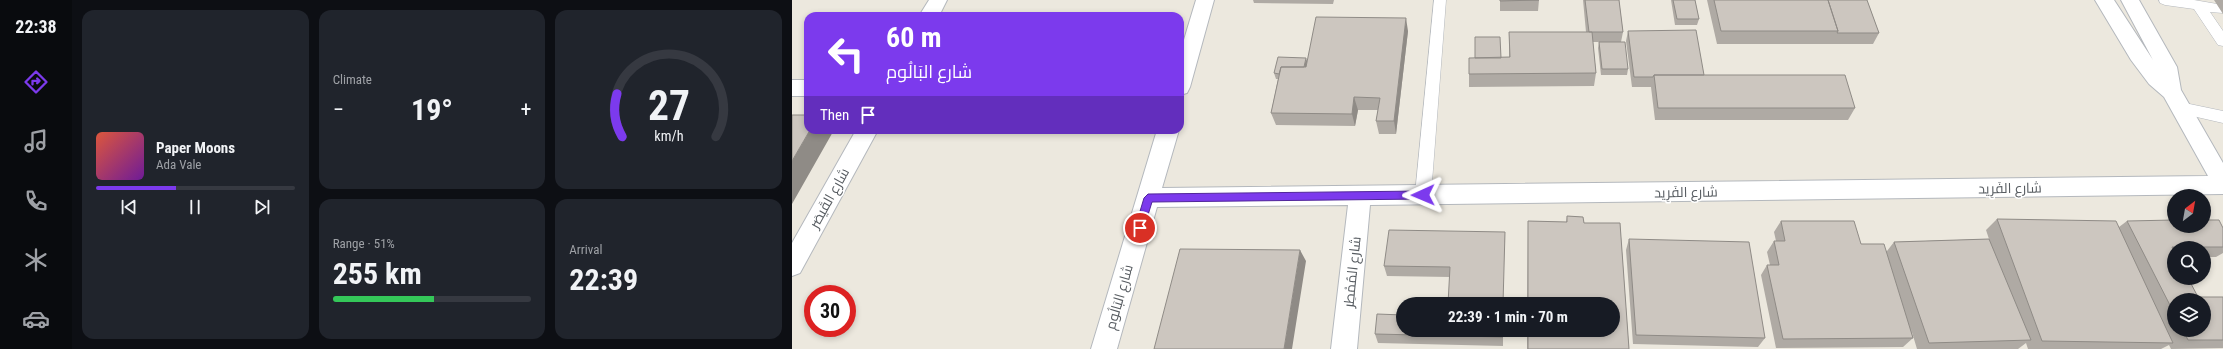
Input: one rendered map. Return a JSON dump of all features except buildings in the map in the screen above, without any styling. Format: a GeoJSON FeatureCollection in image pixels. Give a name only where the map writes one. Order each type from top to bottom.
{"type":"FeatureCollection","features":[{"type":"Feature","properties":{"kind":"street"},"geometry":{"type":"LineString","coordinates":[[931,12],[938,0]]}},
{"type":"Feature","properties":{"kind":"street"},"geometry":{"type":"LineString","coordinates":[[1184,73],[1205,0]]}},
{"type":"Feature","properties":{"kind":"street"},"geometry":{"type":"LineString","coordinates":[[2104,0],[2138,54],[2175,100],[2223,184]]}},
{"type":"Feature","properties":{"kind":"street"},"geometry":{"type":"LineString","coordinates":[[2130,0],[2167,67],[2175,100]]}},
{"type":"Feature","properties":{"kind":"street"},"geometry":{"type":"LineString","coordinates":[[792,88],[804,88]]}},
{"type":"Feature","properties":{"kind":"street","name":"شارع القَيصَر"},"geometry":{"type":"LineString","coordinates":[[792,265],[864,134]]}},
{"type":"Feature","properties":{"kind":"street","name":"شارع البَالُوم"},"geometry":{"type":"LineString","coordinates":[[1104,349],[1167,134]]}},
{"type":"Feature","properties":{"kind":"street","name":"شارع الفَرِيد"},"geometry":{"type":"LineString","coordinates":[[1148,198],[2223,184]]}},
{"type":"Feature","properties":{"kind":"street","name":"شارع المُمْطِر"},"geometry":{"type":"LineString","coordinates":[[1344,349],[1360,196]]}},
{"type":"Feature","properties":{"kind":"lane"},"geometry":{"type":"LineString","coordinates":[[1423,195],[1440,0]]}},
{"type":"Feature","properties":{"kind":"lane"},"geometry":{"type":"LineString","coordinates":[[2165,0],[2199,7],[2220,9]]}},
{"type":"Feature","properties":{"kind":"lane"},"geometry":{"type":"LineString","coordinates":[[2199,7],[2223,41]]}},
{"type":"Feature","properties":{"kind":"lane"},"geometry":{"type":"LineString","coordinates":[[2175,100],[2223,117]]}},
{"type":"Feature","properties":{"kind":"route"},"geometry":{"type":"LineString","coordinates":[[1140,228],[1148,198],[1423,195]]}}]}
